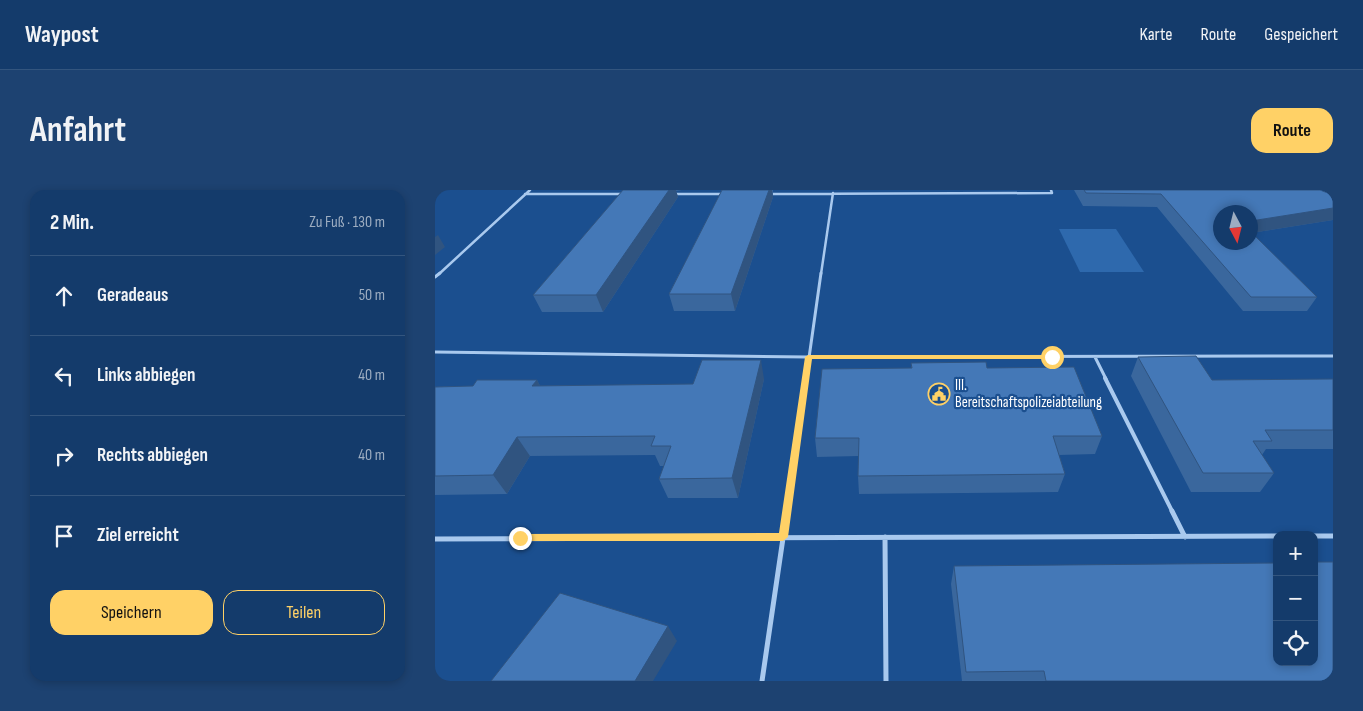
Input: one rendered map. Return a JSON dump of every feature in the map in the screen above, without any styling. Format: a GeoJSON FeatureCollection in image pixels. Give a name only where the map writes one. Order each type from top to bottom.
{"type":"FeatureCollection","features":[{"type":"Feature","properties":{"kind":"lane"},"geometry":{"type":"LineString","coordinates":[[435,195],[442,190]]}},
{"type":"Feature","properties":{"kind":"lane"},"geometry":{"type":"LineString","coordinates":[[435,277],[530,190]]}},
{"type":"Feature","properties":{"kind":"lane"},"geometry":{"type":"LineString","coordinates":[[763,194],[1052,193],[1051,190]]}},
{"type":"Feature","properties":{"kind":"lane"},"geometry":{"type":"LineString","coordinates":[[525,194],[625,194]]}},
{"type":"Feature","properties":{"kind":"lane"},"geometry":{"type":"LineString","coordinates":[[664,194],[734,194]]}},
{"type":"Feature","properties":{"kind":"lane"},"geometry":{"type":"LineString","coordinates":[[762,681],[833,194]]}},
{"type":"Feature","properties":{"kind":"lane"},"geometry":{"type":"LineString","coordinates":[[435,352],[808,357],[1333,356]]}},
{"type":"Feature","properties":{"kind":"lane"},"geometry":{"type":"LineString","coordinates":[[1095,357],[1185,537]]}},
{"type":"Feature","properties":{"kind":"lane"},"geometry":{"type":"LineString","coordinates":[[435,538],[1273,536]]}},
{"type":"Feature","properties":{"kind":"lane"},"geometry":{"type":"LineString","coordinates":[[1318,536],[1333,536]]}},
{"type":"Feature","properties":{"kind":"lane"},"geometry":{"type":"LineString","coordinates":[[885,538],[886,681]]}},
{"type":"Feature","properties":{"kind":"shaded area"},"geometry":{"type":"Polygon","coordinates":[[[1059,229],[1116,229],[1144,272],[1080,272],[1059,229]]]}},
{"type":"Feature","properties":{"kind":"building"},"geometry":{"type":"Polygon","coordinates":[[[623,190],[669,190],[596,295],[533,295],[623,190]]]}},
{"type":"Feature","properties":{"kind":"building"},"geometry":{"type":"Polygon","coordinates":[[[722,190],[769,190],[731,294],[669,294],[722,190]]]}},
{"type":"Feature","properties":{"kind":"building"},"geometry":{"type":"Polygon","coordinates":[[[1084,190],[1320,190],[1333,195],[1333,208],[1258,220],[1258,205],[1213,205],[1213,250],[1258,250],[1258,239],[1317,297],[1251,297],[1161,194],[1086,193],[1084,190]]]}},
{"type":"Feature","properties":{"kind":"building"},"geometry":{"type":"Polygon","coordinates":[[[1196,356],[1212,380],[1333,379],[1333,430],[1265,430],[1272,441],[1253,441],[1274,473],[1203,473],[1138,357],[1196,356]]]}},
{"type":"Feature","properties":{"kind":"building"},"geometry":{"type":"Polygon","coordinates":[[[702,360],[761,360],[732,478],[659,479],[671,446],[651,446],[655,436],[517,437],[493,475],[435,476],[435,387],[473,386],[477,380],[537,380],[532,386],[693,384],[702,360]]]}},
{"type":"Feature","properties":{"kind":"building"},"geometry":{"type":"Polygon","coordinates":[[[986,362],[987,368],[1074,367],[1102,436],[1053,436],[1065,474],[858,476],[859,438],[815,438],[822,369],[912,368],[911,363],[986,362]]]}},
{"type":"Feature","properties":{"kind":"building"},"geometry":{"type":"Polygon","coordinates":[[[1318,562],[1333,562],[1333,681],[1046,681],[1044,671],[966,672],[954,566],[1273,563],[1273,666],[1318,666],[1318,562]]]}},
{"type":"Feature","properties":{"kind":"building"},"geometry":{"type":"Polygon","coordinates":[[[560,593],[668,626],[635,681],[491,681],[560,593]]]}},
{"type":"Feature","properties":{"kind":"place","name":"III. Bereitschaftspolizeiabteilung"},"geometry":{"type":"Point","coordinates":[939,394]}},
{"type":"Feature","properties":{"kind":"route"},"geometry":{"type":"LineString","coordinates":[[520,538],[783,537],[808,357],[1052,357]]}}]}
